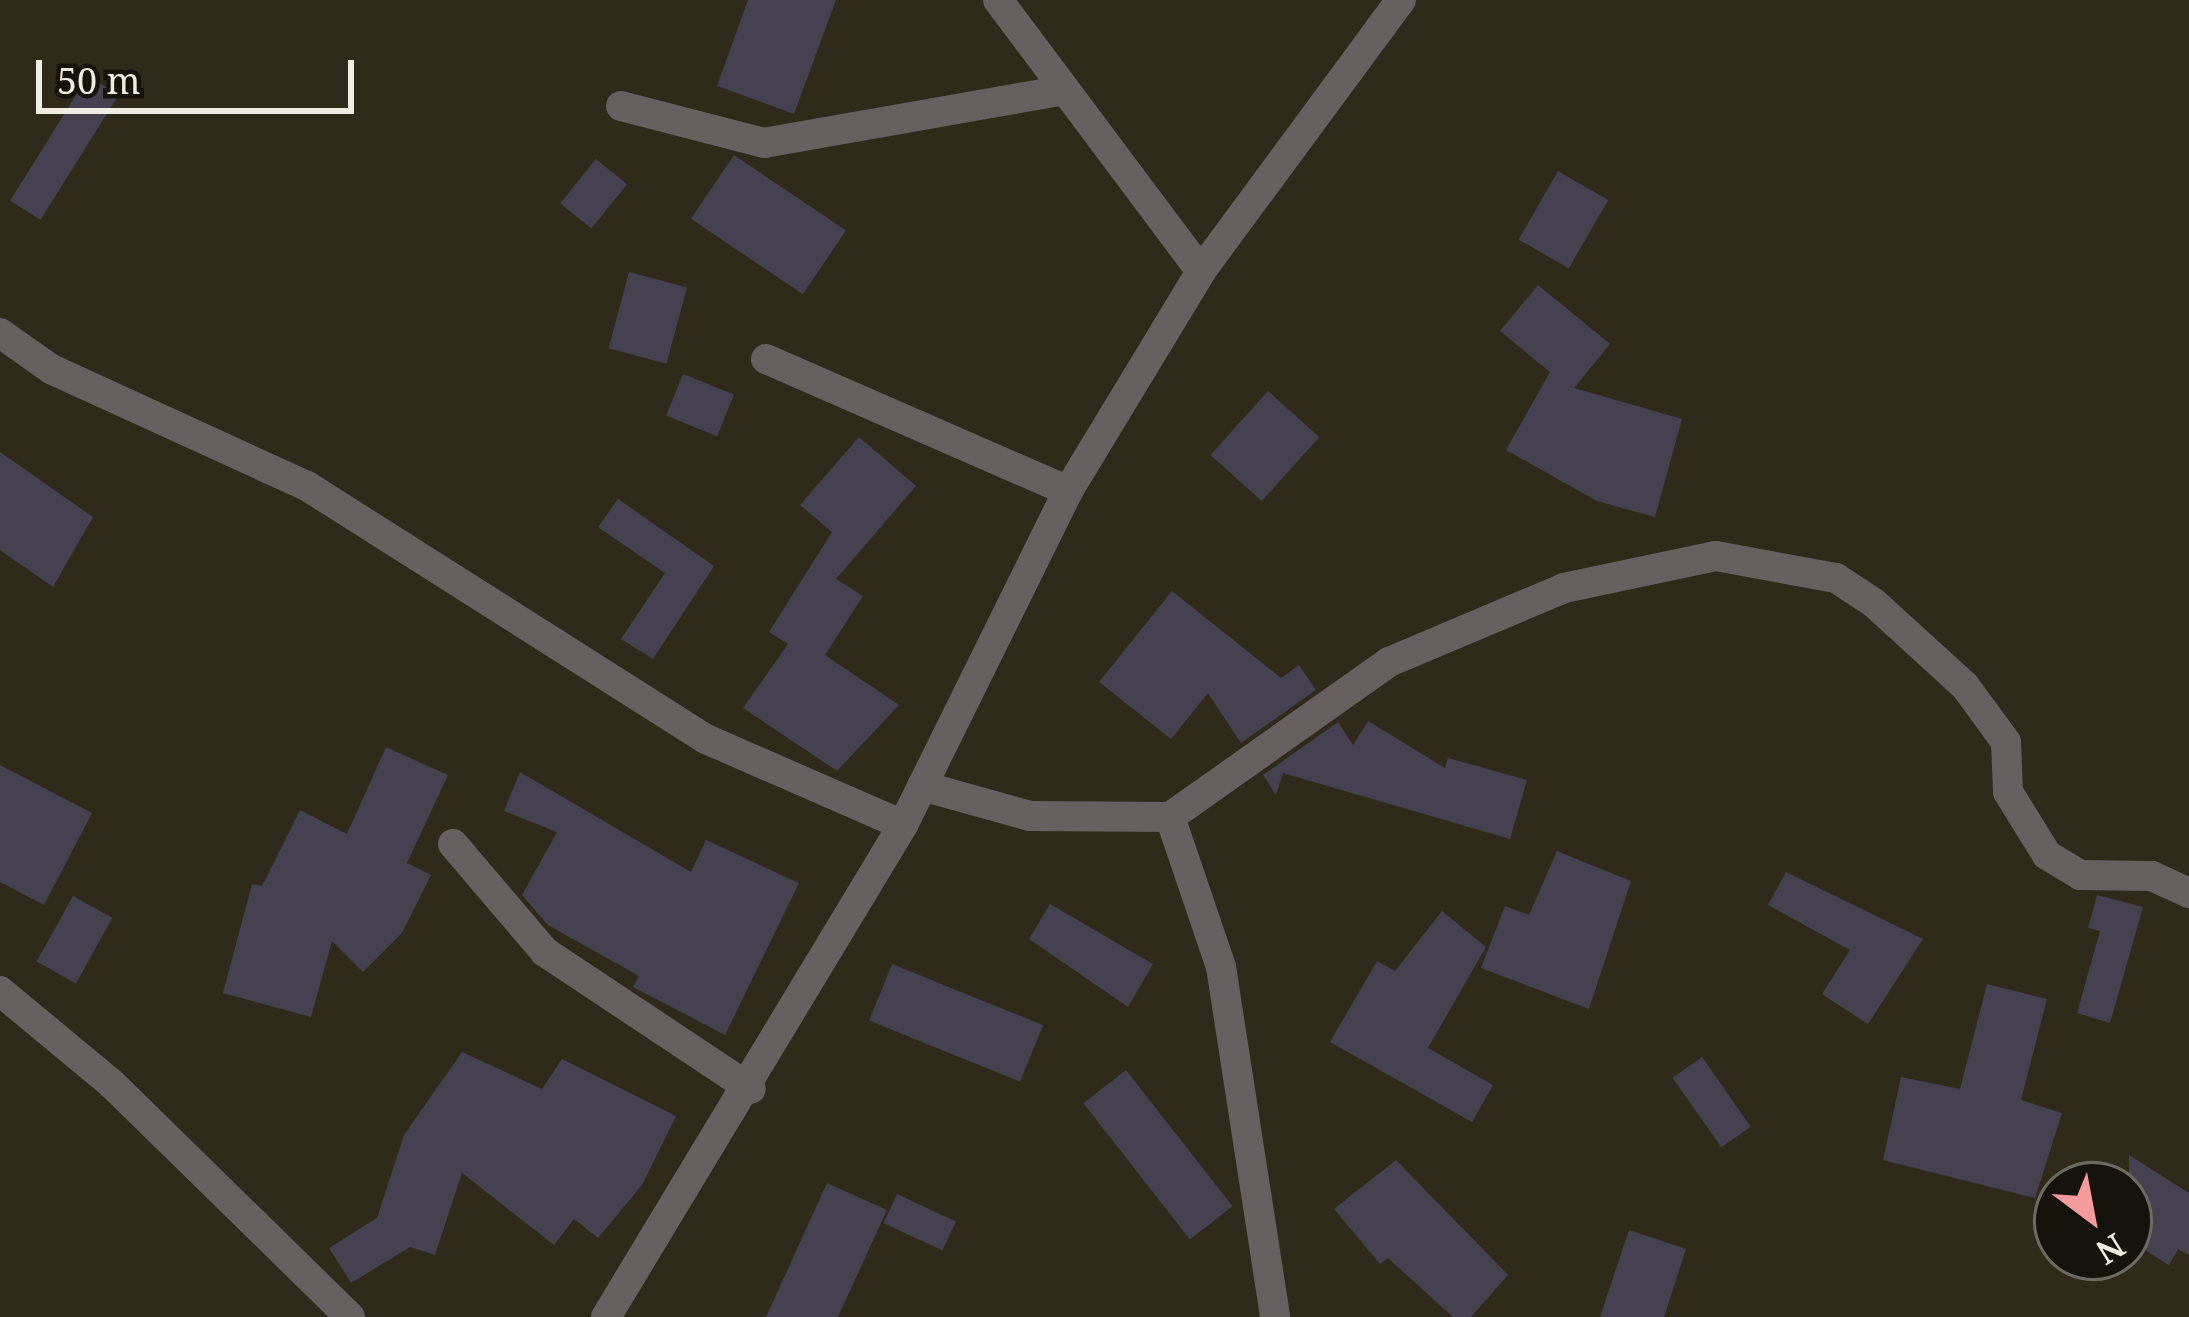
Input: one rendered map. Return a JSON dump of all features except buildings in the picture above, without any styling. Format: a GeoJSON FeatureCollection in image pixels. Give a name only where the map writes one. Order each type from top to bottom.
{"type":"FeatureCollection","features":[{"type":"Feature","properties":{"kind":"street"},"geometry":{"type":"LineString","coordinates":[[998,0],[1059,91],[1201,271]]}},
{"type":"Feature","properties":{"kind":"street"},"geometry":{"type":"LineString","coordinates":[[606,1317],[751,1089],[903,825],[1068,490],[1201,271],[1401,0]]}},
{"type":"Feature","properties":{"kind":"street"},"geometry":{"type":"LineString","coordinates":[[621,106],[764,143],[1059,91]]}},
{"type":"Feature","properties":{"kind":"street"},"geometry":{"type":"LineString","coordinates":[[0,333],[51,369],[307,486],[706,739],[903,825]]}},
{"type":"Feature","properties":{"kind":"street"},"geometry":{"type":"LineString","coordinates":[[766,359],[1068,490]]}},
{"type":"Feature","properties":{"kind":"street"},"geometry":{"type":"LineString","coordinates":[[922,786],[1030,816],[1170,817],[1389,662],[1564,588],[1716,556],[1836,578],[1874,603],[1966,686],[2006,742],[2008,792],[2048,855],[2080,875],[2152,876],[2189,893]]}},
{"type":"Feature","properties":{"kind":"street"},"geometry":{"type":"LineString","coordinates":[[1170,817],[1221,967],[1275,1317]]}},
{"type":"Feature","properties":{"kind":"street"},"geometry":{"type":"LineString","coordinates":[[453,844],[545,952],[751,1089]]}},
{"type":"Feature","properties":{"kind":"street"},"geometry":{"type":"LineString","coordinates":[[0,992],[112,1084],[350,1317]]}}]}
